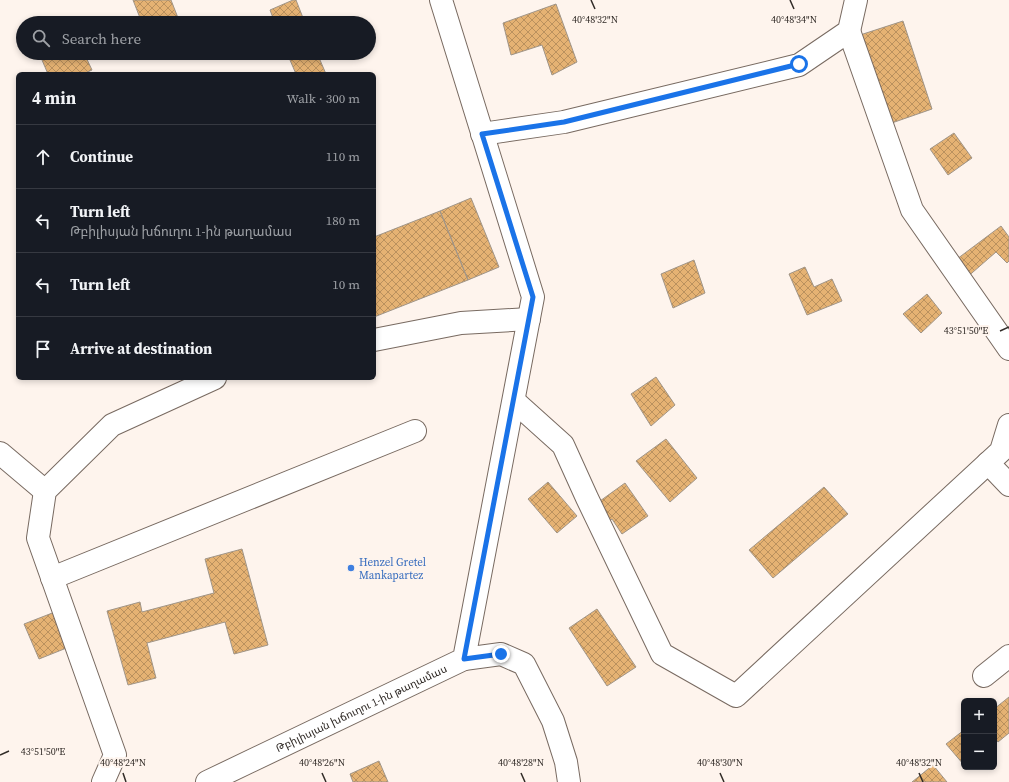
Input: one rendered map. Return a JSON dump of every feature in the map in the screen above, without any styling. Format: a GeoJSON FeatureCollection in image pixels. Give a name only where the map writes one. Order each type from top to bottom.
{"type":"FeatureCollection","features":[{"type":"Feature","properties":{"kind":"street"},"geometry":{"type":"LineString","coordinates":[[441,0],[533,297],[464,659]]}},
{"type":"Feature","properties":{"kind":"street"},"geometry":{"type":"LineString","coordinates":[[856,0],[849,31],[912,210],[1009,349]]}},
{"type":"Feature","properties":{"kind":"street"},"geometry":{"type":"LineString","coordinates":[[482,134],[564,122],[799,64],[849,31]]}},
{"type":"Feature","properties":{"kind":"street"},"geometry":{"type":"LineString","coordinates":[[376,340],[461,323],[529,319]]}},
{"type":"Feature","properties":{"kind":"street"},"geometry":{"type":"LineString","coordinates":[[103,782],[115,755],[38,538],[45,491],[112,425],[211,380]]}},
{"type":"Feature","properties":{"kind":"street"},"geometry":{"type":"LineString","coordinates":[[514,401],[564,445],[587,498],[662,654],[736,696],[1001,451],[1009,425]]}},
{"type":"Feature","properties":{"kind":"street"},"geometry":{"type":"LineString","coordinates":[[52,578],[415,431]]}},
{"type":"Feature","properties":{"kind":"street"},"geometry":{"type":"LineString","coordinates":[[0,453],[45,491]]}},
{"type":"Feature","properties":{"kind":"street"},"geometry":{"type":"LineString","coordinates":[[988,463],[1009,486]]}},
{"type":"Feature","properties":{"kind":"street","name":"Թբիլիսյան խճուղու 1-ին թաղամաս"},"geometry":{"type":"LineString","coordinates":[[207,782],[464,659],[501,654],[524,664],[553,721],[566,762],[569,782]]}},
{"type":"Feature","properties":{"kind":"street"},"geometry":{"type":"LineString","coordinates":[[984,676],[1009,656]]}},
{"type":"Feature","properties":{"kind":"building"},"geometry":{"type":"Polygon","coordinates":[[[133,0],[171,0],[177,16],[139,16],[133,0]]]}},
{"type":"Feature","properties":{"kind":"building"},"geometry":{"type":"Polygon","coordinates":[[[296,0],[302,16],[272,16],[270,10],[296,0]]]}},
{"type":"Feature","properties":{"kind":"building"},"geometry":{"type":"Polygon","coordinates":[[[556,4],[577,62],[552,75],[542,45],[511,55],[503,23],[556,4]]]}},
{"type":"Feature","properties":{"kind":"building"},"geometry":{"type":"Polygon","coordinates":[[[903,21],[932,109],[886,125],[857,36],[903,21]]]}},
{"type":"Feature","properties":{"kind":"building"},"geometry":{"type":"Polygon","coordinates":[[[42,60],[87,60],[92,70],[88,72],[47,72],[42,60]]]}},
{"type":"Feature","properties":{"kind":"building"},"geometry":{"type":"Polygon","coordinates":[[[290,60],[320,60],[325,72],[295,72],[290,60]]]}},
{"type":"Feature","properties":{"kind":"building"},"geometry":{"type":"Polygon","coordinates":[[[954,133],[972,158],[948,175],[930,149],[954,133]]]}},
{"type":"Feature","properties":{"kind":"building"},"geometry":{"type":"Polygon","coordinates":[[[471,198],[499,267],[468,280],[440,211],[471,198]]]}},
{"type":"Feature","properties":{"kind":"building"},"geometry":{"type":"Polygon","coordinates":[[[440,211],[468,280],[376,316],[376,236],[440,211]]]}},
{"type":"Feature","properties":{"kind":"building"},"geometry":{"type":"Polygon","coordinates":[[[1001,226],[1009,237],[1009,261],[1007,263],[996,252],[965,279],[953,262],[1001,226]]]}},
{"type":"Feature","properties":{"kind":"building"},"geometry":{"type":"Polygon","coordinates":[[[694,260],[705,293],[673,308],[661,274],[694,260]]]}},
{"type":"Feature","properties":{"kind":"building"},"geometry":{"type":"Polygon","coordinates":[[[805,267],[814,287],[832,279],[842,301],[807,315],[789,274],[805,267]]]}},
{"type":"Feature","properties":{"kind":"building"},"geometry":{"type":"Polygon","coordinates":[[[927,294],[942,313],[921,333],[903,314],[927,294]]]}},
{"type":"Feature","properties":{"kind":"building"},"geometry":{"type":"Polygon","coordinates":[[[656,377],[675,405],[651,426],[631,394],[656,377]]]}},
{"type":"Feature","properties":{"kind":"building"},"geometry":{"type":"Polygon","coordinates":[[[666,439],[697,478],[670,502],[636,461],[666,439]]]}},
{"type":"Feature","properties":{"kind":"building"},"geometry":{"type":"Polygon","coordinates":[[[548,482],[577,516],[557,533],[528,499],[548,482]]]}},
{"type":"Feature","properties":{"kind":"building"},"geometry":{"type":"Polygon","coordinates":[[[625,483],[648,516],[622,534],[612,519],[605,524],[593,506],[625,483]]]}},
{"type":"Feature","properties":{"kind":"building"},"geometry":{"type":"Polygon","coordinates":[[[824,487],[848,514],[773,578],[749,550],[824,487]]]}},
{"type":"Feature","properties":{"kind":"building"},"geometry":{"type":"Polygon","coordinates":[[[242,549],[268,645],[234,654],[225,622],[147,643],[156,678],[128,685],[107,611],[140,602],[142,612],[214,593],[205,559],[242,549]]]}},
{"type":"Feature","properties":{"kind":"building"},"geometry":{"type":"Polygon","coordinates":[[[597,609],[636,667],[607,686],[569,628],[597,609]]]}},
{"type":"Feature","properties":{"kind":"building"},"geometry":{"type":"Polygon","coordinates":[[[60,610],[74,645],[39,659],[24,624],[60,610]]]}},
{"type":"Feature","properties":{"kind":"building"},"geometry":{"type":"Polygon","coordinates":[[[1009,697],[1009,733],[998,742],[997,741],[997,707],[1009,697]]]}},
{"type":"Feature","properties":{"kind":"building"},"geometry":{"type":"Polygon","coordinates":[[[961,732],[961,762],[946,744],[961,732]]]}},
{"type":"Feature","properties":{"kind":"building"},"geometry":{"type":"Polygon","coordinates":[[[379,761],[388,782],[353,782],[350,774],[379,761]]]}},
{"type":"Feature","properties":{"kind":"building"},"geometry":{"type":"Polygon","coordinates":[[[933,765],[947,782],[912,782],[933,765]]]}},
{"type":"Feature","properties":{"kind":"place","name":"Henzel Gretel Mankapartez"},"geometry":{"type":"Point","coordinates":[351,568]}},
{"type":"Feature","properties":{"kind":"route"},"geometry":{"type":"LineString","coordinates":[[501,654],[464,659],[533,297],[482,134],[564,122],[799,64]]}}]}
